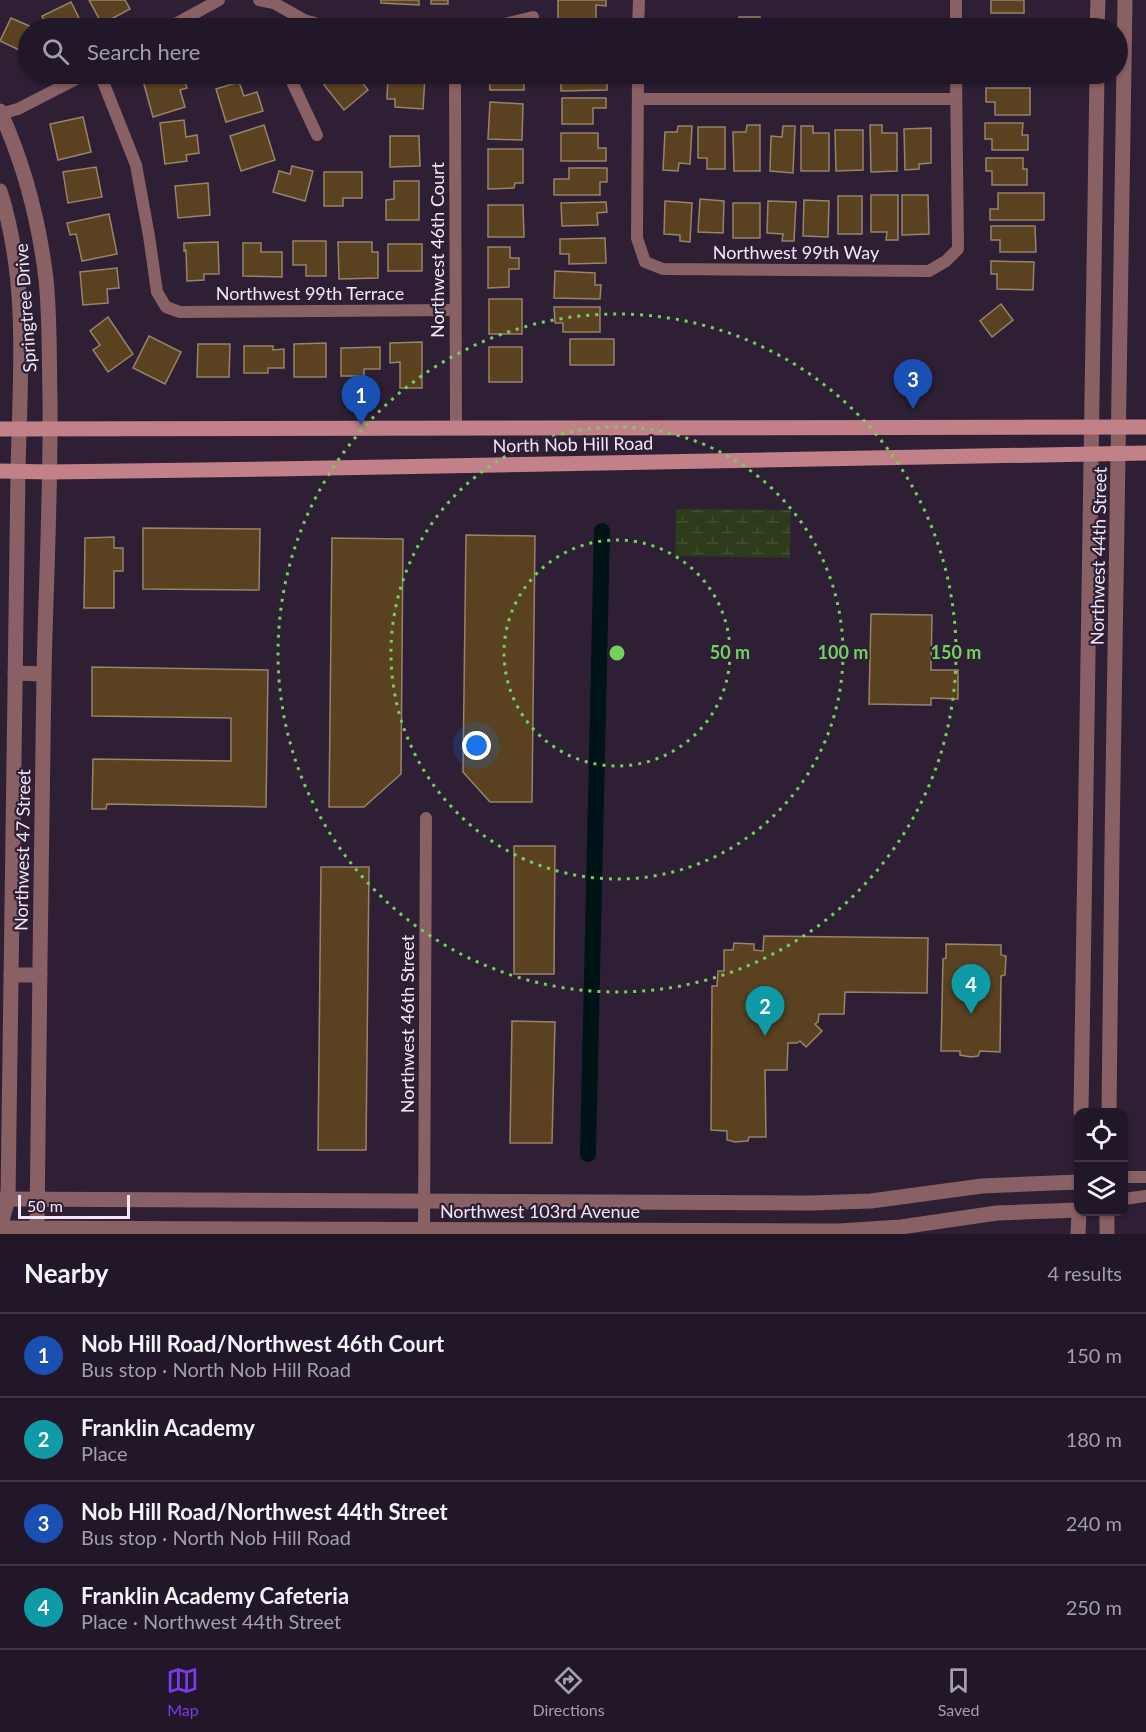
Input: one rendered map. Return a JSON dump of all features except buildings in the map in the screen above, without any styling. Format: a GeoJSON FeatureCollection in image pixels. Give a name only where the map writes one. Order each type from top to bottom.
{"type":"FeatureCollection","features":[{"type":"Feature","properties":{"kind":"main road","name":"North Nob Hill Road"},"geometry":{"type":"LineString","coordinates":[[0,429],[1146,427]]}},
{"type":"Feature","properties":{"kind":"main road","name":"North Nob Hill Road"},"geometry":{"type":"LineString","coordinates":[[0,471],[284,469],[1146,453]]}},
{"type":"Feature","properties":{"kind":"street"},"geometry":{"type":"LineString","coordinates":[[186,18],[219,0]]}},
{"type":"Feature","properties":{"kind":"street"},"geometry":{"type":"LineString","coordinates":[[259,0],[274,3],[294,18]]}},
{"type":"Feature","properties":{"kind":"street"},"geometry":{"type":"LineString","coordinates":[[638,18],[639,0]]}},
{"type":"Feature","properties":{"kind":"street"},"geometry":{"type":"LineString","coordinates":[[956,0],[956,18]]}},
{"type":"Feature","properties":{"kind":"street"},"geometry":{"type":"LineString","coordinates":[[1097,18],[1098,0]]}},
{"type":"Feature","properties":{"kind":"street","name":"Northwest 44th Street"},"geometry":{"type":"LineString","coordinates":[[1125,0],[1125,18]]}},
{"type":"Feature","properties":{"kind":"street"},"geometry":{"type":"LineString","coordinates":[[528,18],[532,17]]}},
{"type":"Feature","properties":{"kind":"street"},"geometry":{"type":"LineString","coordinates":[[0,113],[18,109],[67,84]]}},
{"type":"Feature","properties":{"kind":"street","name":"Northwest 99th Terrace"},"geometry":{"type":"LineString","coordinates":[[104,84],[136,165],[157,292],[166,307],[180,312],[454,310]]}},
{"type":"Feature","properties":{"kind":"street"},"geometry":{"type":"LineString","coordinates":[[292,84],[317,135]]}},
{"type":"Feature","properties":{"kind":"street","name":"Northwest 46th Court"},"geometry":{"type":"LineString","coordinates":[[455,84],[456,427]]}},
{"type":"Feature","properties":{"kind":"street"},"geometry":{"type":"LineString","coordinates":[[638,84],[638,99],[956,99],[956,84]]}},
{"type":"Feature","properties":{"kind":"street","name":"Northwest 44th Street"},"geometry":{"type":"LineString","coordinates":[[1081,1108],[1097,84]]}},
{"type":"Feature","properties":{"kind":"street","name":"Northwest 44th Street"},"geometry":{"type":"LineString","coordinates":[[1109,1108],[1124,84]]}},
{"type":"Feature","properties":{"kind":"street","name":"Northwest 99th Way"},"geometry":{"type":"LineString","coordinates":[[638,99],[637,238],[645,262],[663,269],[929,271],[946,261],[958,249],[956,99]]}},
{"type":"Feature","properties":{"kind":"street","name":"Springtree Drive"},"geometry":{"type":"LineString","coordinates":[[0,113],[17,153],[33,205],[43,254],[49,325],[51,472]]}},
{"type":"Feature","properties":{"kind":"street","name":"Northwest 47 Street"},"geometry":{"type":"LineString","coordinates":[[0,190],[15,256],[20,303],[22,363],[18,471],[11,975],[4,1199],[0,1228]]}},
{"type":"Feature","properties":{"kind":"street","name":"Northwest 47 Street"},"geometry":{"type":"LineString","coordinates":[[37,1228],[44,674],[51,472]]}},
{"type":"Feature","properties":{"kind":"street"},"geometry":{"type":"LineString","coordinates":[[15,673],[44,674]]}},
{"type":"Feature","properties":{"kind":"street","name":"Northwest 46th Street"},"geometry":{"type":"LineString","coordinates":[[424,1230],[426,818]]}},
{"type":"Feature","properties":{"kind":"street"},"geometry":{"type":"LineString","coordinates":[[11,975],[40,975]]}},
{"type":"Feature","properties":{"kind":"street"},"geometry":{"type":"LineString","coordinates":[[1128,1177],[1146,1177]]}},
{"type":"Feature","properties":{"kind":"street","name":"Northwest 103rd Avenue"},"geometry":{"type":"LineString","coordinates":[[4,1199],[810,1203],[871,1201],[982,1186],[1074,1182]]}},
{"type":"Feature","properties":{"kind":"street"},"geometry":{"type":"LineString","coordinates":[[1128,1198],[1146,1196]]}},
{"type":"Feature","properties":{"kind":"street","name":"Northwest 103rd Avenue"},"geometry":{"type":"LineString","coordinates":[[0,1228],[839,1231],[901,1227],[997,1213],[1074,1211]]}},
{"type":"Feature","properties":{"kind":"street"},"geometry":{"type":"LineString","coordinates":[[1078,1234],[1079,1216]]}},
{"type":"Feature","properties":{"kind":"street"},"geometry":{"type":"LineString","coordinates":[[1107,1216],[1107,1234]]}},
{"type":"Feature","properties":{"kind":"green space"},"geometry":{"type":"Polygon","coordinates":[[[676,509],[791,510],[790,558],[675,556],[676,509]]]}},
{"type":"Feature","properties":{"kind":"waterway"},"geometry":{"type":"LineString","coordinates":[[588,1154],[602,531]]}},
{"type":"Feature","properties":{"kind":"place","name":"Nob Hill Road/Northwest 44th Street"},"geometry":{"type":"Point","coordinates":[913,409]}},
{"type":"Feature","properties":{"kind":"place","name":"Nob Hill Road/Northwest 46th Court"},"geometry":{"type":"Point","coordinates":[361,425]}},
{"type":"Feature","properties":{"kind":"place","name":"Franklin Academy Cafeteria"},"geometry":{"type":"Point","coordinates":[971,1014]}},
{"type":"Feature","properties":{"kind":"place","name":"Franklin Academy"},"geometry":{"type":"Point","coordinates":[765,1036]}}]}
